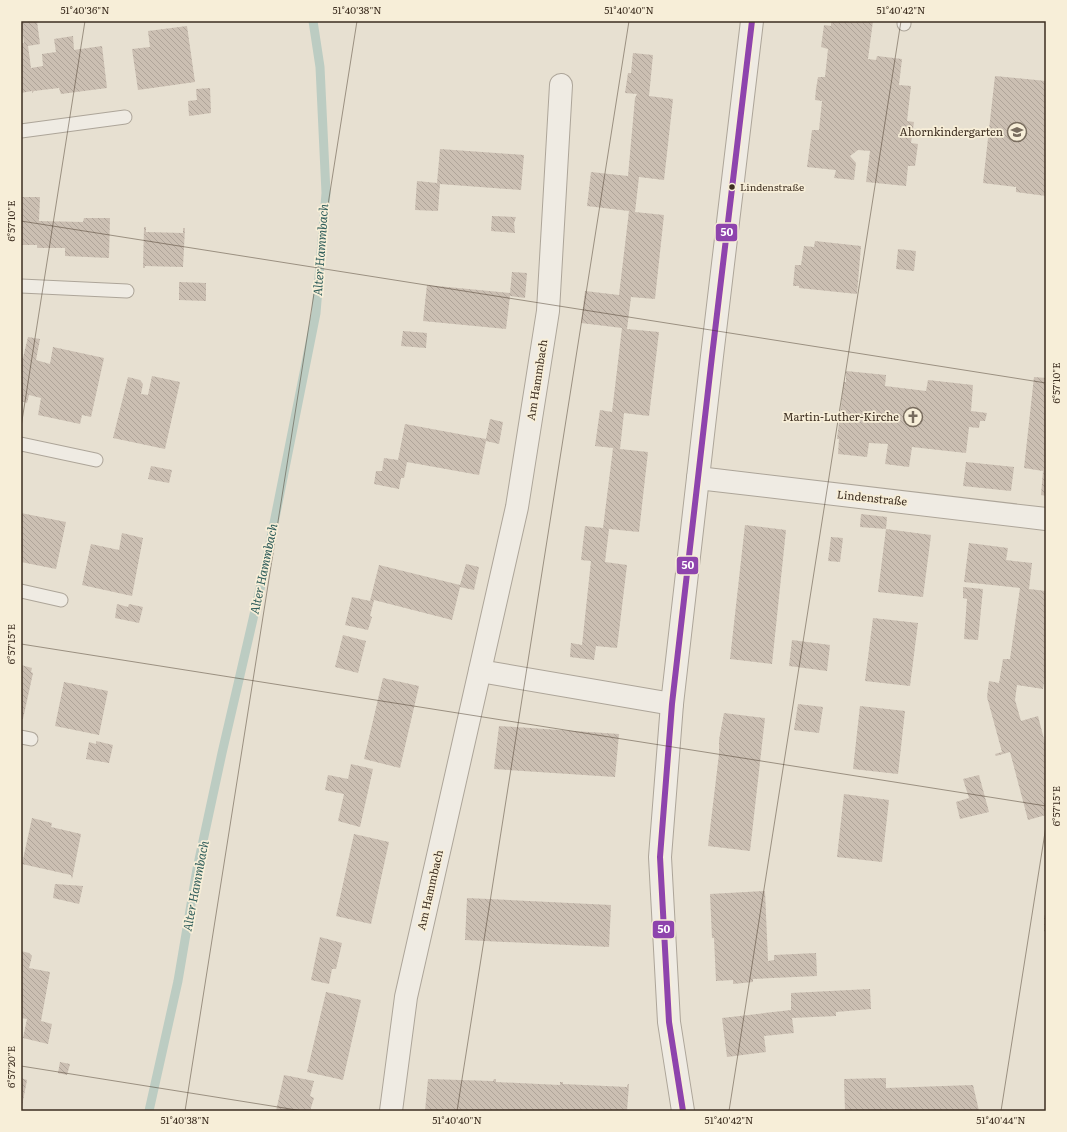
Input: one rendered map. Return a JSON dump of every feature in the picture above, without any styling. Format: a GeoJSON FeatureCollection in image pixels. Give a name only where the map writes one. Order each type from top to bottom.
{"type":"FeatureCollection","features":[{"type":"Feature","properties":{"kind":"street"},"geometry":{"type":"LineString","coordinates":[[683,1111],[669,1022],[660,857],[672,704],[752,21]]}},
{"type":"Feature","properties":{"kind":"street","name":"Am Hammbach"},"geometry":{"type":"LineString","coordinates":[[392,1111],[406,997],[517,507],[548,311],[561,85]]}},
{"type":"Feature","properties":{"kind":"street","name":"Lindenstraße"},"geometry":{"type":"LineString","coordinates":[[698,478],[1046,519]]}},
{"type":"Feature","properties":{"kind":"street"},"geometry":{"type":"LineString","coordinates":[[480,671],[672,704]]}},
{"type":"Feature","properties":{"kind":"lane"},"geometry":{"type":"LineString","coordinates":[[21,131],[125,117]]}},
{"type":"Feature","properties":{"kind":"lane"},"geometry":{"type":"LineString","coordinates":[[21,286],[127,291]]}},
{"type":"Feature","properties":{"kind":"lane"},"geometry":{"type":"LineString","coordinates":[[21,444],[96,460]]}},
{"type":"Feature","properties":{"kind":"lane"},"geometry":{"type":"LineString","coordinates":[[21,591],[61,600]]}},
{"type":"Feature","properties":{"kind":"building"},"geometry":{"type":"Polygon","coordinates":[[[21,21],[37,21],[40,44],[28,46],[31,68],[43,66],[42,54],[56,52],[54,39],[73,36],[74,50],[102,46],[107,88],[61,94],[59,88],[34,91],[32,93],[32,91],[21,93],[21,43],[24,43],[21,21]]]}},
{"type":"Feature","properties":{"kind":"building"},"geometry":{"type":"Polygon","coordinates":[[[831,21],[873,21],[868,59],[876,60],[877,56],[902,59],[899,85],[911,86],[907,121],[914,122],[911,143],[918,144],[915,166],[908,166],[906,186],[866,182],[870,151],[858,150],[850,156],[856,163],[854,180],[834,178],[836,170],[807,167],[812,130],[819,130],[822,101],[815,100],[818,77],[825,77],[828,49],[821,47],[824,25],[831,26],[831,21]]]}},
{"type":"Feature","properties":{"kind":"building"},"geometry":{"type":"Polygon","coordinates":[[[187,26],[195,82],[138,90],[132,49],[150,47],[148,31],[187,26]]]}},
{"type":"Feature","properties":{"kind":"building"},"geometry":{"type":"Polygon","coordinates":[[[633,53],[653,55],[649,96],[673,99],[664,180],[639,177],[635,212],[664,215],[655,299],[631,297],[627,329],[659,332],[649,416],[624,413],[620,449],[648,452],[639,532],[609,529],[605,562],[627,565],[617,648],[596,646],[594,660],[570,657],[571,643],[582,645],[591,561],[581,560],[585,526],[603,528],[613,448],[595,446],[600,410],[612,412],[622,328],[581,323],[585,291],[619,295],[629,211],[587,206],[591,172],[628,176],[635,98],[637,94],[625,93],[628,73],[631,73],[633,53]]]}},
{"type":"Feature","properties":{"kind":"building","name":"Ahornkindergarten"},"geometry":{"type":"Polygon","coordinates":[[[995,76],[1046,81],[1046,196],[1016,192],[1016,187],[983,183],[995,76]]]}},
{"type":"Feature","properties":{"kind":"building"},"geometry":{"type":"Polygon","coordinates":[[[210,88],[211,113],[189,116],[188,101],[197,100],[196,89],[210,88]]]}},
{"type":"Feature","properties":{"kind":"building"},"geometry":{"type":"Polygon","coordinates":[[[440,149],[524,155],[521,190],[440,184],[438,211],[415,210],[417,181],[437,183],[440,149]]]}},
{"type":"Feature","properties":{"kind":"building"},"geometry":{"type":"Polygon","coordinates":[[[21,197],[40,197],[39,221],[83,222],[84,218],[110,218],[109,258],[65,256],[65,248],[38,248],[37,245],[21,245],[21,197]]]}},
{"type":"Feature","properties":{"kind":"building"},"geometry":{"type":"Polygon","coordinates":[[[492,216],[516,217],[514,223],[515,233],[491,231],[492,216]]]}},
{"type":"Feature","properties":{"kind":"building"},"geometry":{"type":"Polygon","coordinates":[[[144,227],[146,227],[146,232],[183,233],[183,228],[185,228],[183,267],[145,266],[145,268],[143,268],[144,227]]]}},
{"type":"Feature","properties":{"kind":"building"},"geometry":{"type":"Polygon","coordinates":[[[815,241],[861,246],[857,294],[799,288],[799,286],[793,286],[795,265],[801,265],[804,246],[814,247],[815,241]]]}},
{"type":"Feature","properties":{"kind":"building"},"geometry":{"type":"Polygon","coordinates":[[[898,249],[916,251],[914,271],[896,269],[898,249]]]}},
{"type":"Feature","properties":{"kind":"building"},"geometry":{"type":"Polygon","coordinates":[[[512,272],[527,273],[525,298],[510,296],[506,329],[423,321],[427,285],[510,293],[512,272]]]}},
{"type":"Feature","properties":{"kind":"building"},"geometry":{"type":"Polygon","coordinates":[[[179,282],[206,283],[206,301],[179,300],[179,282]]]}},
{"type":"Feature","properties":{"kind":"building"},"geometry":{"type":"Polygon","coordinates":[[[403,331],[427,333],[426,348],[401,346],[403,331]]]}},
{"type":"Feature","properties":{"kind":"building"},"geometry":{"type":"Polygon","coordinates":[[[28,337],[40,339],[36,360],[50,364],[53,347],[104,358],[91,417],[82,415],[80,424],[38,415],[41,398],[29,395],[27,403],[21,401],[21,357],[23,358],[28,337]]]}},
{"type":"Feature","properties":{"kind":"building","name":"Martin-Luther-Kirche"},"geometry":{"type":"Polygon","coordinates":[[[846,371],[886,375],[885,386],[926,391],[928,380],[973,385],[971,411],[987,413],[985,421],[980,421],[979,428],[969,427],[966,453],[912,447],[909,467],[885,464],[888,444],[869,443],[867,457],[838,454],[839,439],[837,439],[844,382],[846,382],[846,371]]]}},
{"type":"Feature","properties":{"kind":"building"},"geometry":{"type":"Polygon","coordinates":[[[152,376],[180,382],[165,449],[113,438],[128,377],[140,380],[143,384],[141,394],[148,395],[152,376]]]}},
{"type":"Feature","properties":{"kind":"building"},"geometry":{"type":"Polygon","coordinates":[[[1034,377],[1046,378],[1046,496],[1041,495],[1043,471],[1024,468],[1034,377]]]}},
{"type":"Feature","properties":{"kind":"building"},"geometry":{"type":"Polygon","coordinates":[[[490,419],[503,422],[499,444],[486,441],[479,475],[407,462],[404,478],[401,478],[399,489],[374,484],[376,471],[382,471],[384,458],[398,460],[405,424],[486,439],[490,419]]]}},
{"type":"Feature","properties":{"kind":"building"},"geometry":{"type":"Polygon","coordinates":[[[966,462],[1014,467],[1011,491],[963,486],[966,462]]]}},
{"type":"Feature","properties":{"kind":"building"},"geometry":{"type":"Polygon","coordinates":[[[151,466],[172,470],[169,483],[148,479],[151,466]]]}},
{"type":"Feature","properties":{"kind":"building"},"geometry":{"type":"Polygon","coordinates":[[[21,513],[66,522],[56,569],[21,562],[21,513]]]}},
{"type":"Feature","properties":{"kind":"building"},"geometry":{"type":"Polygon","coordinates":[[[861,514],[887,517],[886,529],[860,527],[861,514]]]}},
{"type":"Feature","properties":{"kind":"building"},"geometry":{"type":"Polygon","coordinates":[[[745,525],[786,530],[772,664],[730,659],[745,525]]]}},
{"type":"Feature","properties":{"kind":"building"},"geometry":{"type":"Polygon","coordinates":[[[886,529],[931,535],[923,597],[878,592],[886,529]]]}},
{"type":"Feature","properties":{"kind":"building"},"geometry":{"type":"Polygon","coordinates":[[[122,533],[143,538],[132,596],[82,585],[91,544],[119,550],[122,533]]]}},
{"type":"Feature","properties":{"kind":"building"},"geometry":{"type":"Polygon","coordinates":[[[831,537],[843,538],[840,562],[828,561],[831,537]]]}},
{"type":"Feature","properties":{"kind":"building"},"geometry":{"type":"Polygon","coordinates":[[[969,543],[1008,548],[1006,560],[1032,563],[1029,589],[1046,591],[1046,669],[1043,689],[1017,685],[1015,700],[1021,721],[1038,716],[1046,747],[1046,815],[1028,820],[1010,752],[996,756],[995,754],[1002,752],[987,697],[989,681],[999,683],[1003,659],[1010,659],[1020,588],[964,582],[969,543]]]}},
{"type":"Feature","properties":{"kind":"building"},"geometry":{"type":"Polygon","coordinates":[[[466,564],[479,567],[474,590],[460,587],[452,620],[374,600],[370,616],[372,617],[368,630],[345,625],[352,597],[370,601],[379,565],[460,585],[466,564]]]}},
{"type":"Feature","properties":{"kind":"building"},"geometry":{"type":"Polygon","coordinates":[[[963,587],[983,589],[978,640],[964,639],[967,599],[963,598],[963,587]]]}},
{"type":"Feature","properties":{"kind":"building"},"geometry":{"type":"Polygon","coordinates":[[[117,604],[128,607],[129,604],[143,607],[139,623],[115,618],[117,604]]]}},
{"type":"Feature","properties":{"kind":"building"},"geometry":{"type":"Polygon","coordinates":[[[873,618],[918,623],[910,686],[865,681],[873,618]]]}},
{"type":"Feature","properties":{"kind":"building"},"geometry":{"type":"Polygon","coordinates":[[[343,635],[366,641],[358,673],[335,667],[343,635]]]}},
{"type":"Feature","properties":{"kind":"building"},"geometry":{"type":"Polygon","coordinates":[[[792,640],[830,645],[827,671],[789,666],[792,640]]]}},
{"type":"Feature","properties":{"kind":"building"},"geometry":{"type":"Polygon","coordinates":[[[21,665],[32,668],[31,672],[33,673],[23,719],[21,718],[21,665]]]}},
{"type":"Feature","properties":{"kind":"building"},"geometry":{"type":"Polygon","coordinates":[[[383,678],[419,686],[400,768],[364,759],[383,678]]]}},
{"type":"Feature","properties":{"kind":"building"},"geometry":{"type":"Polygon","coordinates":[[[64,682],[108,691],[99,735],[55,726],[64,682]]]}},
{"type":"Feature","properties":{"kind":"building"},"geometry":{"type":"Polygon","coordinates":[[[798,704],[823,707],[819,733],[794,730],[798,704]]]}},
{"type":"Feature","properties":{"kind":"building"},"geometry":{"type":"Polygon","coordinates":[[[860,706],[905,711],[898,774],[853,769],[860,706]]]}},
{"type":"Feature","properties":{"kind":"building"},"geometry":{"type":"Polygon","coordinates":[[[724,713],[765,718],[750,851],[708,846],[719,754],[719,740],[724,713]]]}},
{"type":"Feature","properties":{"kind":"building"},"geometry":{"type":"Polygon","coordinates":[[[499,726],[619,734],[615,777],[494,769],[499,726]]]}},
{"type":"Feature","properties":{"kind":"building"},"geometry":{"type":"Polygon","coordinates":[[[96,741],[113,745],[109,763],[86,759],[89,742],[96,744],[96,741]]]}},
{"type":"Feature","properties":{"kind":"building"},"geometry":{"type":"Polygon","coordinates":[[[351,764],[373,769],[360,827],[338,821],[344,794],[325,790],[328,775],[348,779],[351,764]]]}},
{"type":"Feature","properties":{"kind":"building"},"geometry":{"type":"Polygon","coordinates":[[[979,775],[989,812],[960,819],[956,802],[969,798],[963,779],[979,775]]]}},
{"type":"Feature","properties":{"kind":"building"},"geometry":{"type":"Polygon","coordinates":[[[844,794],[889,800],[882,862],[837,857],[844,794]]]}},
{"type":"Feature","properties":{"kind":"building"},"geometry":{"type":"Polygon","coordinates":[[[32,818],[52,823],[51,827],[81,834],[72,879],[71,875],[22,864],[32,818]]]}},
{"type":"Feature","properties":{"kind":"building"},"geometry":{"type":"Polygon","coordinates":[[[354,834],[389,842],[371,924],[336,916],[354,834]]]}},
{"type":"Feature","properties":{"kind":"building"},"geometry":{"type":"Polygon","coordinates":[[[55,884],[83,886],[79,904],[53,898],[55,884]]]}},
{"type":"Feature","properties":{"kind":"building"},"geometry":{"type":"Polygon","coordinates":[[[765,891],[768,961],[774,960],[774,955],[816,953],[817,976],[753,979],[753,982],[733,984],[733,980],[716,981],[710,894],[765,891]]]}},
{"type":"Feature","properties":{"kind":"building"},"geometry":{"type":"Polygon","coordinates":[[[467,898],[611,905],[609,947],[465,940],[467,898]]]}},
{"type":"Feature","properties":{"kind":"building"},"geometry":{"type":"Polygon","coordinates":[[[1046,913],[1046,933],[1044,931],[1044,916],[1046,913]]]}},
{"type":"Feature","properties":{"kind":"building"},"geometry":{"type":"Polygon","coordinates":[[[320,937],[342,943],[336,969],[332,969],[329,984],[311,980],[320,937]]]}},
{"type":"Feature","properties":{"kind":"building"},"geometry":{"type":"Polygon","coordinates":[[[21,951],[29,953],[32,956],[29,968],[50,972],[41,1021],[52,1024],[48,1044],[23,1038],[27,1019],[21,1018],[21,951]]]}},
{"type":"Feature","properties":{"kind":"building"},"geometry":{"type":"Polygon","coordinates":[[[870,989],[871,1009],[836,1012],[836,1016],[792,1018],[794,1033],[764,1036],[766,1052],[727,1057],[722,1018],[791,1010],[791,993],[870,989]]]}},
{"type":"Feature","properties":{"kind":"building"},"geometry":{"type":"Polygon","coordinates":[[[326,992],[361,1000],[343,1080],[307,1072],[326,992]]]}},
{"type":"Feature","properties":{"kind":"building"},"geometry":{"type":"Polygon","coordinates":[[[60,1062],[70,1064],[67,1075],[58,1073],[60,1062]]]}},
{"type":"Feature","properties":{"kind":"building"},"geometry":{"type":"Polygon","coordinates":[[[284,1075],[314,1081],[310,1096],[314,1098],[310,1111],[276,1111],[284,1075]]]}},
{"type":"Feature","properties":{"kind":"building"},"geometry":{"type":"Polygon","coordinates":[[[21,1078],[27,1080],[22,1106],[21,1106],[21,1078]]]}},
{"type":"Feature","properties":{"kind":"building"},"geometry":{"type":"Polygon","coordinates":[[[886,1078],[886,1088],[973,1085],[979,1111],[845,1111],[844,1079],[886,1078]]]}},
{"type":"Feature","properties":{"kind":"building"},"geometry":{"type":"Polygon","coordinates":[[[428,1079],[493,1081],[496,1079],[496,1082],[560,1085],[560,1082],[563,1082],[563,1084],[627,1087],[629,1084],[627,1111],[425,1111],[428,1079]]]}},
{"type":"Feature","properties":{"kind":"waterway","name":"Alter Hammbach"},"geometry":{"type":"LineString","coordinates":[[149,1111],[178,981],[197,869],[266,563],[316,313],[326,193],[320,67],[313,21]]}},
{"type":"Feature","properties":{"kind":"transit line","name":"50"},"geometry":{"type":"LineString","coordinates":[[683,1111],[669,1022],[660,857],[672,704],[752,21]]}},
{"type":"Feature","properties":{"kind":"place","name":"Ahornkindergarten"},"geometry":{"type":"Point","coordinates":[1017,132]}},
{"type":"Feature","properties":{"kind":"place","name":"Lindenstraße"},"geometry":{"type":"Point","coordinates":[732,187]}},
{"type":"Feature","properties":{"kind":"place","name":"Martin-Luther-Kirche"},"geometry":{"type":"Point","coordinates":[913,417]}}]}
